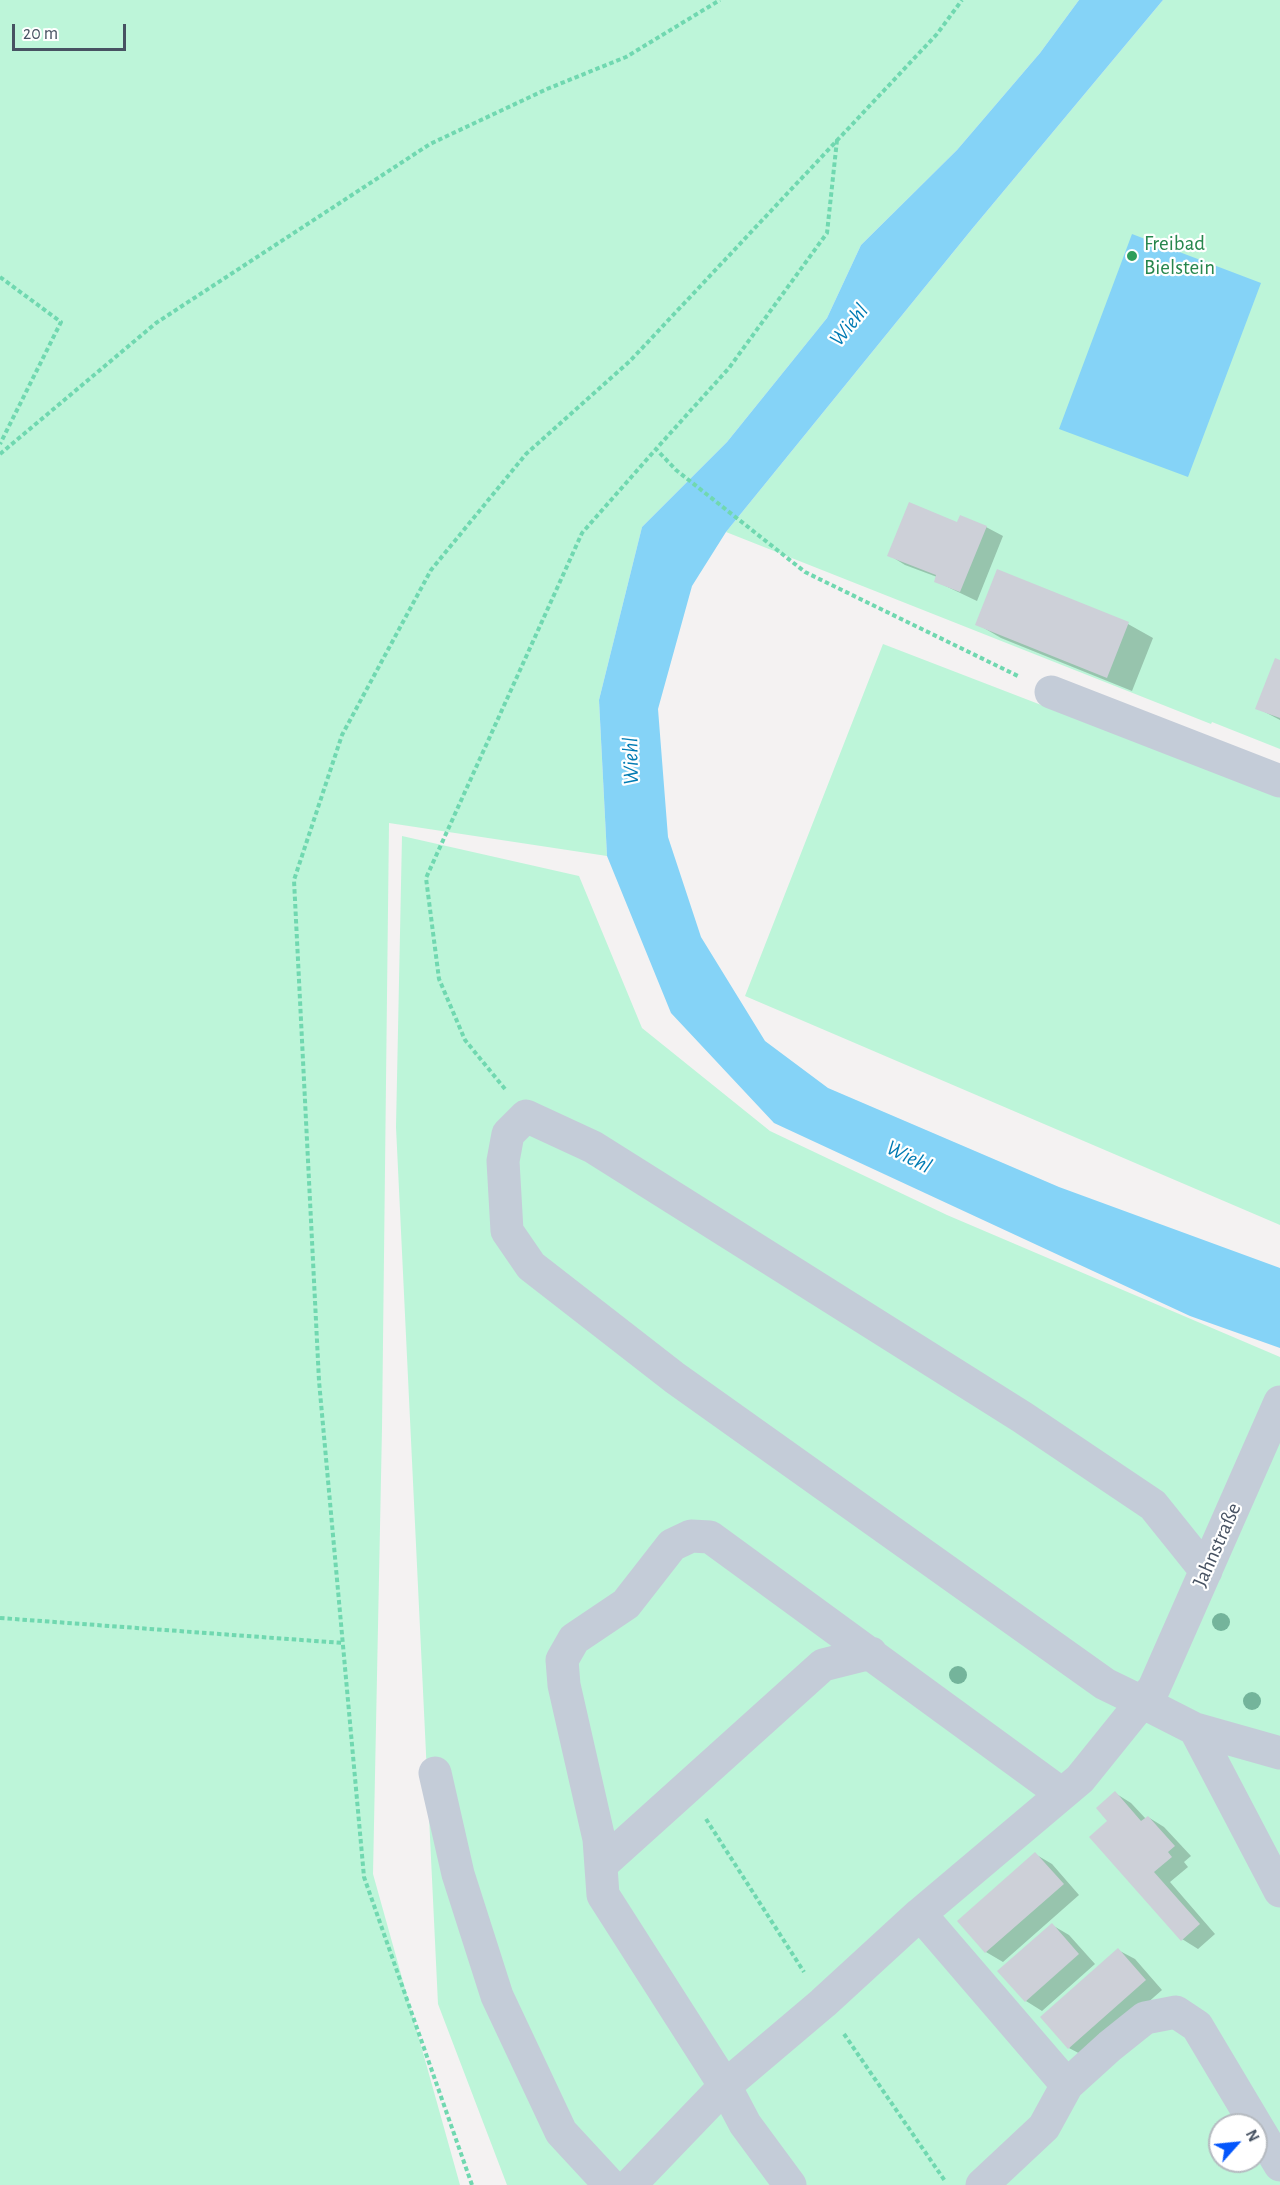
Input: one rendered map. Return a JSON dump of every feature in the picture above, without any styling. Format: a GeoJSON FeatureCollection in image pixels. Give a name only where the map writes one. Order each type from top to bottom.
{"type":"FeatureCollection","features":[{"type":"Feature","properties":{"kind":"street"},"geometry":{"type":"LineString","coordinates":[[1051,692],[1280,780]]}},
{"type":"Feature","properties":{"kind":"street"},"geometry":{"type":"LineString","coordinates":[[1206,1571],[1153,1505],[1022,1418],[593,1147],[526,1116],[508,1134],[503,1161],[507,1231],[531,1266],[675,1378],[1105,1684],[1148,1695],[1195,1729],[1280,1753]]}},
{"type":"Feature","properties":{"kind":"street","name":"Jahnstraße"},"geometry":{"type":"LineString","coordinates":[[630,2185],[725,2086],[823,2002],[920,1914],[1080,1779],[1148,1695],[1206,1571],[1280,1402]]}},
{"type":"Feature","properties":{"kind":"street"},"geometry":{"type":"LineString","coordinates":[[790,2185],[746,2124],[725,2086],[603,1895],[599,1839],[564,1685],[562,1660],[574,1639],[626,1604],[672,1545],[691,1536],[710,1537],[1062,1794]]}},
{"type":"Feature","properties":{"kind":"street"},"geometry":{"type":"LineString","coordinates":[[600,1865],[823,1665],[871,1653]]}},
{"type":"Feature","properties":{"kind":"street"},"geometry":{"type":"LineString","coordinates":[[1195,1729],[1280,1891]]}},
{"type":"Feature","properties":{"kind":"street"},"geometry":{"type":"LineString","coordinates":[[435,1773],[458,1874],[497,1996],[561,2132],[610,2185]]}},
{"type":"Feature","properties":{"kind":"street"},"geometry":{"type":"LineString","coordinates":[[920,1914],[1066,2085]]}},
{"type":"Feature","properties":{"kind":"street"},"geometry":{"type":"LineString","coordinates":[[982,2185],[1044,2127],[1066,2085],[1145,2018],[1176,2012],[1197,2026],[1249,2113]]}},
{"type":"Feature","properties":{"kind":"street"},"geometry":{"type":"LineString","coordinates":[[1268,2145],[1280,2165]]}},
{"type":"Feature","properties":{"kind":"path"},"geometry":{"type":"LineString","coordinates":[[0,454],[156,323],[430,144],[546,89],[626,57],[720,0]]}},
{"type":"Feature","properties":{"kind":"path"},"geometry":{"type":"LineString","coordinates":[[472,2185],[364,1877],[319,1381],[294,880],[342,735],[431,570],[526,454],[630,361],[937,34],[962,0]]}},
{"type":"Feature","properties":{"kind":"path"},"geometry":{"type":"LineString","coordinates":[[526,1116],[465,1040],[439,979],[426,878],[582,533],[729,368],[826,233],[837,139]]}},
{"type":"Feature","properties":{"kind":"path"},"geometry":{"type":"LineString","coordinates":[[0,277],[61,322],[0,444]]}},
{"type":"Feature","properties":{"kind":"path"},"geometry":{"type":"LineString","coordinates":[[656,449],[676,470],[805,572],[1051,692]]}},
{"type":"Feature","properties":{"kind":"path"},"geometry":{"type":"LineString","coordinates":[[0,1618],[343,1643]]}},
{"type":"Feature","properties":{"kind":"green space"},"geometry":{"type":"Polygon","coordinates":[[[0,0],[1079,0],[1040,53],[957,150],[861,245],[827,318],[727,442],[642,527],[599,700],[607,856],[389,823],[382,1428],[373,1874],[460,2185],[0,2185],[0,0]]]}},
{"type":"Feature","properties":{"kind":"green space","name":"Freibad Bielstein"},"geometry":{"type":"Polygon","coordinates":[[[1163,0],[1280,0],[1280,749],[1212,722],[1211,724],[726,532],[972,229],[1163,0]]]}},
{"type":"Feature","properties":{"kind":"green space"},"geometry":{"type":"Polygon","coordinates":[[[883,644],[1280,797],[1280,1225],[745,996],[883,644]]]}},
{"type":"Feature","properties":{"kind":"green space"},"geometry":{"type":"Polygon","coordinates":[[[402,836],[579,876],[642,1028],[770,1131],[947,1215],[1280,1357],[1280,2185],[507,2185],[438,2004],[396,1127],[402,836]]]}},
{"type":"Feature","properties":{"kind":"water","name":"Wiehl"},"geometry":{"type":"Polygon","coordinates":[[[1079,0],[1163,0],[972,229],[726,532],[692,586],[658,709],[668,837],[701,937],[765,1041],[828,1088],[1059,1187],[1280,1268],[1280,1348],[1190,1316],[774,1123],[671,1013],[607,856],[599,700],[642,527],[727,442],[827,318],[861,245],[957,150],[1040,53],[1079,0]]]}},
{"type":"Feature","properties":{"kind":"water"},"geometry":{"type":"Polygon","coordinates":[[[1132,234],[1261,283],[1188,477],[1059,429],[1132,234]]]}},
{"type":"Feature","properties":{"kind":"building"},"geometry":{"type":"Polygon","coordinates":[[[909,502],[957,522],[960,515],[987,526],[960,592],[934,582],[936,575],[887,556],[909,502]]]}},
{"type":"Feature","properties":{"kind":"building"},"geometry":{"type":"Polygon","coordinates":[[[997,569],[1129,622],[1107,678],[975,625],[997,569]]]}},
{"type":"Feature","properties":{"kind":"building"},"geometry":{"type":"Polygon","coordinates":[[[1275,658],[1280,660],[1280,718],[1255,709],[1275,658]]]}},
{"type":"Feature","properties":{"kind":"building"},"geometry":{"type":"Polygon","coordinates":[[[1115,1791],[1141,1821],[1148,1816],[1175,1846],[1168,1852],[1172,1857],[1154,1872],[1200,1924],[1181,1941],[1089,1837],[1107,1821],[1096,1808],[1115,1791]]]}},
{"type":"Feature","properties":{"kind":"building"},"geometry":{"type":"Polygon","coordinates":[[[1035,1852],[1064,1884],[985,1953],[957,1921],[1035,1852]]]}},
{"type":"Feature","properties":{"kind":"building"},"geometry":{"type":"Polygon","coordinates":[[[1052,1923],[1079,1954],[1025,2002],[997,1971],[1052,1923]]]}},
{"type":"Feature","properties":{"kind":"building"},"geometry":{"type":"Polygon","coordinates":[[[1118,1948],[1146,1980],[1068,2049],[1040,2017],[1118,1948]]]}},
{"type":"Feature","properties":{"kind":"place","name":"Freibad Bielstein"},"geometry":{"type":"Point","coordinates":[1132,256]}}]}
